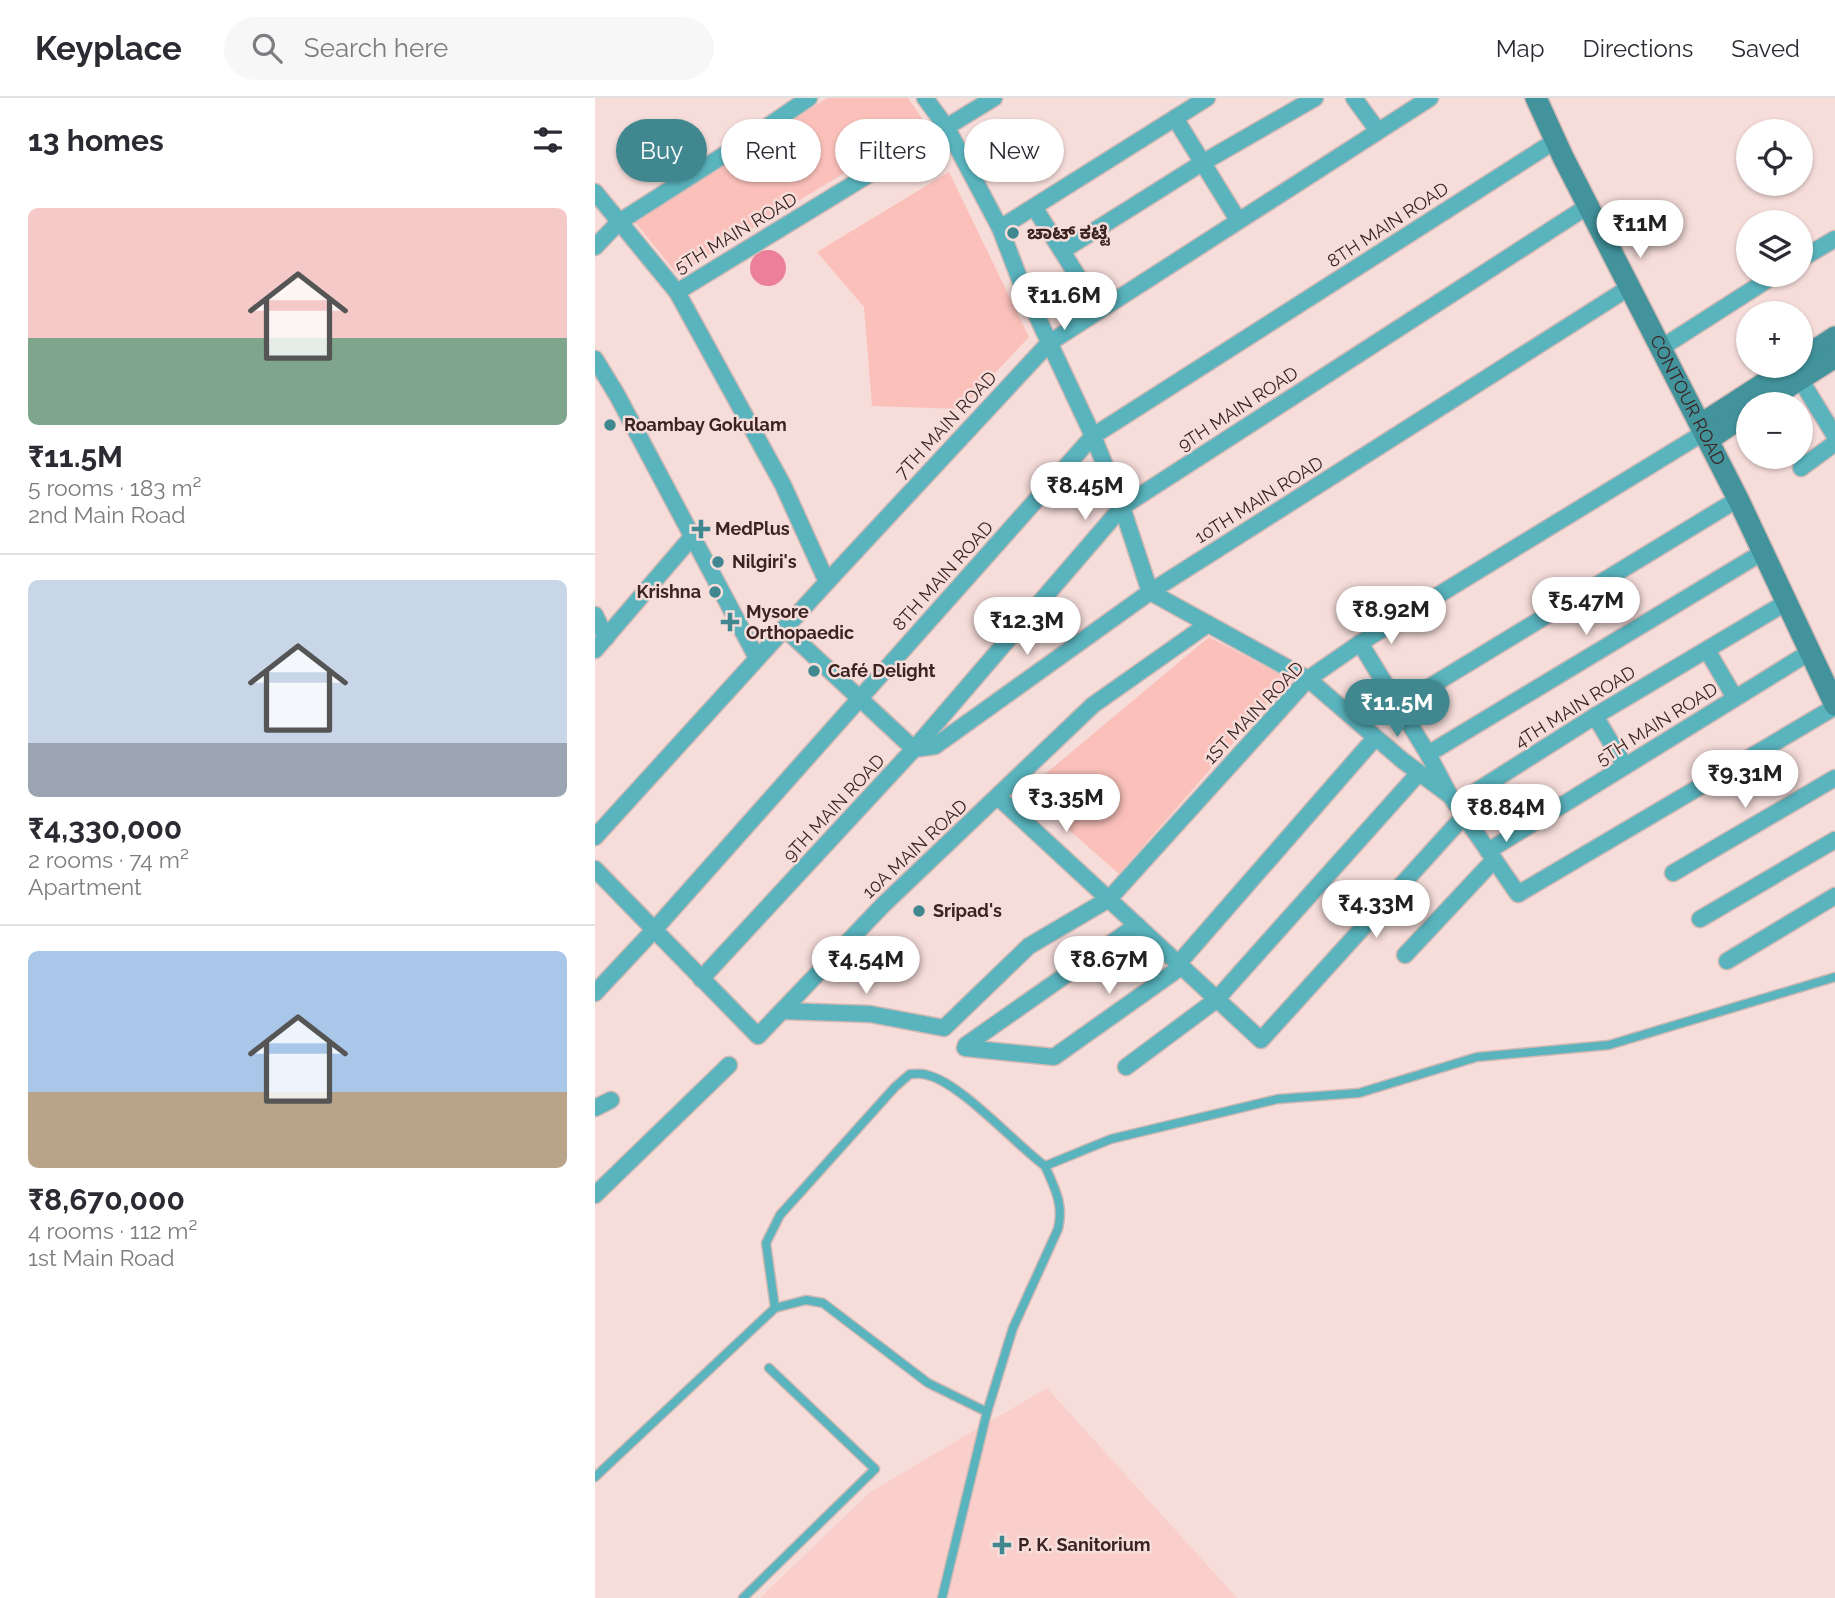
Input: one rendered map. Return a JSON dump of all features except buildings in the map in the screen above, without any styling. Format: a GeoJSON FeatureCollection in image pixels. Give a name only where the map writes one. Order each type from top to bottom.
{"type":"FeatureCollection","features":[{"type":"Feature","properties":{"kind":"main road","name":"CONTOUR ROAD"},"geometry":{"type":"LineString","coordinates":[[1536,98],[1555,141],[1738,499],[1835,706]]}},
{"type":"Feature","properties":{"kind":"main road"},"geometry":{"type":"LineString","coordinates":[[1813,355],[1835,337]]}},
{"type":"Feature","properties":{"kind":"main road"},"geometry":{"type":"LineString","coordinates":[[1813,363],[1835,356]]}},
{"type":"Feature","properties":{"kind":"main road"},"geometry":{"type":"LineString","coordinates":[[1705,432],[1783,378]]}},
{"type":"Feature","properties":{"kind":"main road"},"geometry":{"type":"LineString","coordinates":[[1773,392],[1787,378]]}},
{"type":"Feature","properties":{"kind":"main road"},"geometry":{"type":"LineString","coordinates":[[1705,432],[1736,418]]}},
{"type":"Feature","properties":{"kind":"street"},"geometry":{"type":"LineString","coordinates":[[595,247],[619,222],[809,98]]}},
{"type":"Feature","properties":{"kind":"street"},"geometry":{"type":"LineString","coordinates":[[925,98],[940,119]]}},
{"type":"Feature","properties":{"kind":"street","name":"5TH MAIN ROAD"},"geometry":{"type":"LineString","coordinates":[[950,126],[994,98]]}},
{"type":"Feature","properties":{"kind":"street"},"geometry":{"type":"LineString","coordinates":[[1000,228],[1207,98]]}},
{"type":"Feature","properties":{"kind":"street"},"geometry":{"type":"LineString","coordinates":[[1062,251],[1202,163],[1315,98]]}},
{"type":"Feature","properties":{"kind":"street"},"geometry":{"type":"LineString","coordinates":[[1354,98],[1378,131]]}},
{"type":"Feature","properties":{"kind":"street","name":"7TH MAIN ROAD"},"geometry":{"type":"LineString","coordinates":[[595,837],[1049,342],[1378,131],[1409,104],[1430,98]]}},
{"type":"Feature","properties":{"kind":"street"},"geometry":{"type":"LineString","coordinates":[[1175,118],[1238,219]]}},
{"type":"Feature","properties":{"kind":"street"},"geometry":{"type":"LineString","coordinates":[[950,134],[1000,228],[1093,436],[1122,507],[1150,592],[1308,679],[1456,805]]}},
{"type":"Feature","properties":{"kind":"street","name":"8TH MAIN ROAD"},"geometry":{"type":"LineString","coordinates":[[595,993],[1093,436],[1555,141]]}},
{"type":"Feature","properties":{"kind":"street","name":"5TH MAIN ROAD"},"geometry":{"type":"LineString","coordinates":[[677,292],[858,182]]}},
{"type":"Feature","properties":{"kind":"street"},"geometry":{"type":"LineString","coordinates":[[595,192],[677,292],[783,485],[827,582]]}},
{"type":"Feature","properties":{"kind":"street","name":"9TH MAIN ROAD"},"geometry":{"type":"LineString","coordinates":[[701,979],[914,749],[1122,507],[1588,206]]}},
{"type":"Feature","properties":{"kind":"street"},"geometry":{"type":"LineString","coordinates":[[1034,207],[1099,310]]}},
{"type":"Feature","properties":{"kind":"street"},"geometry":{"type":"LineString","coordinates":[[1813,252],[1835,239]]}},
{"type":"Feature","properties":{"kind":"street","name":"10TH MAIN ROAD"},"geometry":{"type":"LineString","coordinates":[[914,749],[936,746],[1150,592],[1630,287]]}},
{"type":"Feature","properties":{"kind":"street"},"geometry":{"type":"LineString","coordinates":[[1661,348],[1756,287]]}},
{"type":"Feature","properties":{"kind":"street"},"geometry":{"type":"LineString","coordinates":[[595,359],[617,395],[757,658]]}},
{"type":"Feature","properties":{"kind":"street"},"geometry":{"type":"LineString","coordinates":[[1803,378],[1835,436]]}},
{"type":"Feature","properties":{"kind":"street","name":"1ST MAIN ROAD"},"geometry":{"type":"LineString","coordinates":[[782,1011],[870,1014],[944,1028],[1028,946],[1109,898],[1308,679],[1360,643],[1705,432]]}},
{"type":"Feature","properties":{"kind":"street"},"geometry":{"type":"LineString","coordinates":[[1813,459],[1835,443]]}},
{"type":"Feature","properties":{"kind":"street"},"geometry":{"type":"LineString","coordinates":[[1398,706],[1738,499]]}},
{"type":"Feature","properties":{"kind":"street"},"geometry":{"type":"LineString","coordinates":[[600,644],[691,538]]}},
{"type":"Feature","properties":{"kind":"street"},"geometry":{"type":"LineString","coordinates":[[1402,760],[1763,552]]}},
{"type":"Feature","properties":{"kind":"street","name":"4TH MAIN ROAD"},"geometry":{"type":"LineString","coordinates":[[1216,1000],[1261,1040],[1456,805],[1595,716],[1787,603]]}},
{"type":"Feature","properties":{"kind":"street"},"geometry":{"type":"LineString","coordinates":[[595,615],[600,644]]}},
{"type":"Feature","properties":{"kind":"street","name":"10A MAIN ROAD"},"geometry":{"type":"LineString","coordinates":[[701,979],[758,1036],[883,905],[1093,705],[1208,624]]}},
{"type":"Feature","properties":{"kind":"street"},"geometry":{"type":"LineString","coordinates":[[784,628],[914,749]]}},
{"type":"Feature","properties":{"kind":"street"},"geometry":{"type":"LineString","coordinates":[[1360,643],[1425,748],[1456,805],[1518,894],[1835,706]]}},
{"type":"Feature","properties":{"kind":"street"},"geometry":{"type":"LineString","coordinates":[[1707,650],[1735,698]]}},
{"type":"Feature","properties":{"kind":"street","name":"5TH MAIN ROAD"},"geometry":{"type":"LineString","coordinates":[[1405,956],[1491,855],[1625,766],[1810,652]]}},
{"type":"Feature","properties":{"kind":"street"},"geometry":{"type":"LineString","coordinates":[[1595,716],[1625,766]]}},
{"type":"Feature","properties":{"kind":"street"},"geometry":{"type":"LineString","coordinates":[[1137,925],[965,1048],[1054,1057],[1179,965],[1375,738]]}},
{"type":"Feature","properties":{"kind":"street"},"geometry":{"type":"LineString","coordinates":[[1126,1067],[1216,1000],[1418,774]]}},
{"type":"Feature","properties":{"kind":"street"},"geometry":{"type":"LineString","coordinates":[[1674,873],[1835,778]]}},
{"type":"Feature","properties":{"kind":"street"},"geometry":{"type":"LineString","coordinates":[[998,797],[1216,1000]]}},
{"type":"Feature","properties":{"kind":"street"},"geometry":{"type":"LineString","coordinates":[[1700,919],[1835,840]]}},
{"type":"Feature","properties":{"kind":"street"},"geometry":{"type":"LineString","coordinates":[[595,869],[701,979]]}},
{"type":"Feature","properties":{"kind":"street"},"geometry":{"type":"LineString","coordinates":[[1727,961],[1835,896]]}},
{"type":"Feature","properties":{"kind":"street"},"geometry":{"type":"LineString","coordinates":[[595,1195],[729,1065]]}},
{"type":"Feature","properties":{"kind":"street"},"geometry":{"type":"LineString","coordinates":[[595,1108],[611,1100]]}},
{"type":"Feature","properties":{"kind":"lane"},"geometry":{"type":"LineString","coordinates":[[1045,1166],[1111,1139],[1278,1099],[1359,1093],[1477,1057],[1609,1045],[1835,977]]}},
{"type":"Feature","properties":{"kind":"lane"},"geometry":{"type":"LineString","coordinates":[[775,1308],[766,1244],[780,1215],[895,1087],[910,1074],[926,1074],[946,1083],[1045,1166],[1062,1213],[1058,1229],[1013,1328],[987,1412],[942,1598]]}},
{"type":"Feature","properties":{"kind":"lane"},"geometry":{"type":"LineString","coordinates":[[595,1477],[775,1308],[806,1300],[823,1303],[928,1383],[987,1412]]}},
{"type":"Feature","properties":{"kind":"lane"},"geometry":{"type":"LineString","coordinates":[[743,1598],[875,1469],[769,1368]]}},
{"type":"Feature","properties":{"kind":"shaded area"},"geometry":{"type":"Polygon","coordinates":[[[827,98],[908,98],[923,119],[835,119],[835,179],[677,274],[635,222],[697,182],[707,182],[707,176],[721,166],[721,182],[821,182],[821,119],[794,119],[827,98]]]}},
{"type":"Feature","properties":{"kind":"shaded area"},"geometry":{"type":"Polygon","coordinates":[[[950,174],[1029,337],[961,409],[872,406],[864,307],[817,252],[932,182],[950,182],[950,174]]]}},
{"type":"Feature","properties":{"kind":"shaded area"},"geometry":{"type":"Polygon","coordinates":[[[1209,637],[1289,679],[1119,874],[1025,791],[1209,637]]]}},
{"type":"Feature","properties":{"kind":"shaded area","name":"P. K. Sanitorium"},"geometry":{"type":"Polygon","coordinates":[[[1047,1388],[1237,1598],[760,1598],[870,1492],[1047,1388]]]}},
{"type":"Feature","properties":{"kind":"place","name":"ಚಾಟ್ ಕಟ್ಟೆ"},"geometry":{"type":"Point","coordinates":[1013,233]}},
{"type":"Feature","properties":{"kind":"place","name":"Roambay Gokulam"},"geometry":{"type":"Point","coordinates":[610,425]}},
{"type":"Feature","properties":{"kind":"place","name":"MedPlus"},"geometry":{"type":"Point","coordinates":[701,529]}},
{"type":"Feature","properties":{"kind":"place","name":"Nilgiri's"},"geometry":{"type":"Point","coordinates":[718,562]}},
{"type":"Feature","properties":{"kind":"place","name":"Krishna"},"geometry":{"type":"Point","coordinates":[715,592]}},
{"type":"Feature","properties":{"kind":"place","name":"Mysore Orthopaedic"},"geometry":{"type":"Point","coordinates":[730,622]}},
{"type":"Feature","properties":{"kind":"place","name":"Café Delight"},"geometry":{"type":"Point","coordinates":[814,671]}},
{"type":"Feature","properties":{"kind":"place","name":"Sripad's"},"geometry":{"type":"Point","coordinates":[919,911]}},
{"type":"Feature","properties":{"kind":"place","name":"P. K. Sanitorium"},"geometry":{"type":"Point","coordinates":[1002,1545]}}]}
